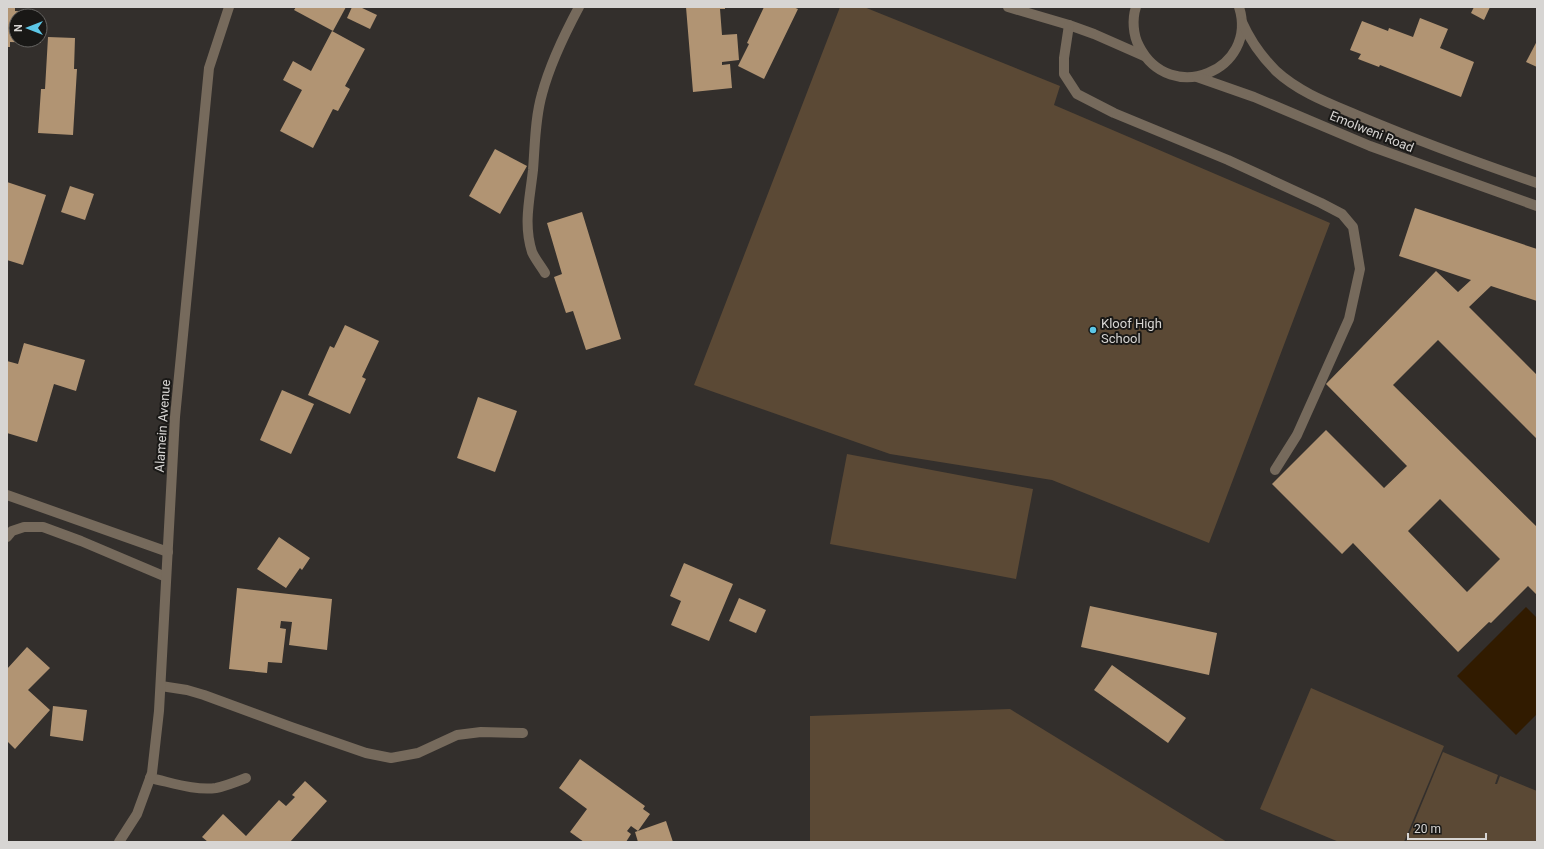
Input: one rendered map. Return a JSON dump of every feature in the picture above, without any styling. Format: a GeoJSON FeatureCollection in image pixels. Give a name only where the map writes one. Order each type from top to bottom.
{"type":"FeatureCollection","features":[{"type":"Feature","properties":{"kind":"street","name":"Alamein Avenue"},"geometry":{"type":"LineString","coordinates":[[119,842],[136,814],[152,773],[161,686],[175,417],[209,68],[228,7]]}},
{"type":"Feature","properties":{"kind":"street"},"geometry":{"type":"LineString","coordinates":[[545,273],[532,253],[527,226],[527,213],[533,172],[537,120],[541,95],[555,56],[579,7]]}},
{"type":"Feature","properties":{"kind":"street"},"geometry":{"type":"LineString","coordinates":[[1008,7],[1094,34],[1144,56]]}},
{"type":"Feature","properties":{"kind":"street"},"geometry":{"type":"LineString","coordinates":[[1136,7],[1133,26],[1137,42],[1144,56],[1152,65],[1162,72],[1186,78],[1197,77],[1212,72],[1224,63],[1234,51],[1240,37],[1242,22],[1238,7]]}},
{"type":"Feature","properties":{"kind":"street","name":"Emolweni Road"},"geometry":{"type":"LineString","coordinates":[[1242,22],[1247,33],[1263,57],[1277,72],[1310,95],[1464,158],[1537,183]]}},
{"type":"Feature","properties":{"kind":"street"},"geometry":{"type":"LineString","coordinates":[[1069,25],[1064,58],[1064,74],[1077,94],[1114,113],[1228,160],[1321,203],[1342,214],[1353,227],[1360,269],[1349,319],[1297,436],[1275,470]]}},
{"type":"Feature","properties":{"kind":"street","name":"Emolweni Road"},"geometry":{"type":"LineString","coordinates":[[1197,77],[1254,97],[1370,146],[1537,206]]}},
{"type":"Feature","properties":{"kind":"street"},"geometry":{"type":"LineString","coordinates":[[7,495],[168,552]]}},
{"type":"Feature","properties":{"kind":"street"},"geometry":{"type":"LineString","coordinates":[[7,537],[12,531],[24,527],[43,527],[81,541],[166,578]]}},
{"type":"Feature","properties":{"kind":"street"},"geometry":{"type":"LineString","coordinates":[[161,686],[187,690],[204,695],[351,748],[366,753],[391,758],[418,753],[456,735],[481,732],[523,734]]}},
{"type":"Feature","properties":{"kind":"street"},"geometry":{"type":"LineString","coordinates":[[150,778],[200,788],[214,788],[229,785],[246,778]]}},
{"type":"Feature","properties":{"kind":"shaded area"},"geometry":{"type":"Polygon","coordinates":[[[840,7],[864,7],[1060,86],[1054,105],[1330,223],[1209,543],[1052,480],[890,454],[694,385],[840,7]]]}},
{"type":"Feature","properties":{"kind":"shaded area"},"geometry":{"type":"Polygon","coordinates":[[[847,454],[1033,489],[1016,579],[830,544],[847,454]]]}},
{"type":"Feature","properties":{"kind":"shaded area"},"geometry":{"type":"Polygon","coordinates":[[[1526,607],[1537,618],[1537,714],[1516,735],[1457,676],[1526,607]]]}},
{"type":"Feature","properties":{"kind":"shaded area"},"geometry":{"type":"Polygon","coordinates":[[[1311,688],[1444,746],[1404,842],[1339,842],[1260,809],[1311,688]]]}},
{"type":"Feature","properties":{"kind":"shaded area"},"geometry":{"type":"Polygon","coordinates":[[[1010,709],[1227,842],[810,842],[810,716],[1010,709]]]}},
{"type":"Feature","properties":{"kind":"shaded area"},"geometry":{"type":"Polygon","coordinates":[[[1443,752],[1498,775],[1495,784],[1497,784],[1500,776],[1537,791],[1537,842],[1406,842],[1443,752]]]}},
{"type":"Feature","properties":{"kind":"building"},"geometry":{"type":"Polygon","coordinates":[[[7,7],[15,7],[8,8],[7,47],[7,7]]]}},
{"type":"Feature","properties":{"kind":"building"},"geometry":{"type":"Polygon","coordinates":[[[296,7],[346,7],[333,31],[294,10],[296,7]]]}},
{"type":"Feature","properties":{"kind":"building"},"geometry":{"type":"Polygon","coordinates":[[[352,7],[360,7],[377,15],[370,29],[347,18],[352,7]]]}},
{"type":"Feature","properties":{"kind":"building"},"geometry":{"type":"Polygon","coordinates":[[[686,7],[725,7],[725,9],[720,9],[722,35],[737,34],[739,60],[722,62],[722,65],[730,64],[732,88],[693,92],[686,7]]]}},
{"type":"Feature","properties":{"kind":"building"},"geometry":{"type":"Polygon","coordinates":[[[764,7],[793,7],[798,9],[764,79],[738,66],[764,7]]]}},
{"type":"Feature","properties":{"kind":"building"},"geometry":{"type":"Polygon","coordinates":[[[1474,7],[1490,7],[1484,20],[1471,13],[1474,7]]]}},
{"type":"Feature","properties":{"kind":"building"},"geometry":{"type":"Polygon","coordinates":[[[1420,18],[1448,29],[1440,48],[1474,62],[1461,97],[1380,65],[1379,67],[1358,59],[1361,54],[1350,50],[1362,21],[1388,31],[1389,28],[1413,37],[1420,18]]]}},
{"type":"Feature","properties":{"kind":"building"},"geometry":{"type":"Polygon","coordinates":[[[332,31],[365,49],[345,86],[350,89],[338,111],[333,109],[313,148],[280,131],[302,90],[283,80],[293,61],[311,71],[332,31]]]}},
{"type":"Feature","properties":{"kind":"building"},"geometry":{"type":"Polygon","coordinates":[[[48,37],[75,38],[74,69],[77,69],[73,135],[38,133],[41,89],[45,89],[48,37]]]}},
{"type":"Feature","properties":{"kind":"building"},"geometry":{"type":"Polygon","coordinates":[[[1537,41],[1537,67],[1526,62],[1537,41]]]}},
{"type":"Feature","properties":{"kind":"building"},"geometry":{"type":"Polygon","coordinates":[[[495,149],[527,166],[500,214],[469,196],[495,149]]]}},
{"type":"Feature","properties":{"kind":"building"},"geometry":{"type":"Polygon","coordinates":[[[7,182],[46,195],[23,265],[7,260],[7,182]]]}},
{"type":"Feature","properties":{"kind":"building"},"geometry":{"type":"Polygon","coordinates":[[[70,186],[94,194],[85,220],[61,212],[70,186]]]}},
{"type":"Feature","properties":{"kind":"building"},"geometry":{"type":"Polygon","coordinates":[[[1415,208],[1537,249],[1537,301],[1491,286],[1469,307],[1537,375],[1537,439],[1438,340],[1393,385],[1537,527],[1537,595],[1528,586],[1491,623],[1489,622],[1458,652],[1353,543],[1342,554],[1272,484],[1326,430],[1384,488],[1407,466],[1326,384],[1436,271],[1458,292],[1471,280],[1399,256],[1415,208]],[[1440,499],[1408,531],[1467,592],[1500,559],[1440,499]]]}},
{"type":"Feature","properties":{"kind":"building"},"geometry":{"type":"Polygon","coordinates":[[[582,212],[621,339],[586,350],[573,311],[566,313],[554,277],[562,274],[547,223],[582,212]]]}},
{"type":"Feature","properties":{"kind":"building"},"geometry":{"type":"Polygon","coordinates":[[[345,325],[379,341],[362,377],[366,379],[350,414],[308,395],[330,346],[334,348],[345,325]]]}},
{"type":"Feature","properties":{"kind":"building"},"geometry":{"type":"Polygon","coordinates":[[[24,343],[85,360],[76,391],[54,384],[37,442],[7,433],[7,361],[18,364],[24,343]]]}},
{"type":"Feature","properties":{"kind":"building"},"geometry":{"type":"Polygon","coordinates":[[[282,390],[314,404],[291,454],[260,440],[282,390]]]}},
{"type":"Feature","properties":{"kind":"building"},"geometry":{"type":"Polygon","coordinates":[[[478,397],[517,411],[495,472],[457,458],[478,397]]]}},
{"type":"Feature","properties":{"kind":"building"},"geometry":{"type":"Polygon","coordinates":[[[279,537],[310,558],[302,570],[300,568],[286,588],[257,569],[279,537]]]}},
{"type":"Feature","properties":{"kind":"building"},"geometry":{"type":"Polygon","coordinates":[[[684,563],[733,584],[709,641],[671,625],[681,601],[670,596],[684,563]]]}},
{"type":"Feature","properties":{"kind":"building"},"geometry":{"type":"Polygon","coordinates":[[[237,588],[332,599],[327,650],[289,645],[292,622],[281,621],[280,628],[286,629],[282,663],[268,662],[267,673],[229,669],[237,588]]]}},
{"type":"Feature","properties":{"kind":"building"},"geometry":{"type":"Polygon","coordinates":[[[739,598],[766,610],[756,633],[729,621],[739,598]]]}},
{"type":"Feature","properties":{"kind":"building"},"geometry":{"type":"Polygon","coordinates":[[[1090,606],[1217,633],[1209,675],[1081,647],[1090,606]]]}},
{"type":"Feature","properties":{"kind":"building"},"geometry":{"type":"Polygon","coordinates":[[[27,647],[50,668],[28,690],[50,710],[15,749],[7,741],[7,669],[27,647]]]}},
{"type":"Feature","properties":{"kind":"building"},"geometry":{"type":"Polygon","coordinates":[[[1112,665],[1186,718],[1168,743],[1094,690],[1112,665]]]}},
{"type":"Feature","properties":{"kind":"building"},"geometry":{"type":"Polygon","coordinates":[[[53,706],[87,710],[83,741],[50,736],[53,706]]]}},
{"type":"Feature","properties":{"kind":"building"},"geometry":{"type":"Polygon","coordinates":[[[580,759],[645,806],[643,809],[650,814],[638,831],[631,826],[627,831],[631,834],[626,842],[584,842],[570,832],[587,809],[559,788],[580,759]]]}},
{"type":"Feature","properties":{"kind":"building"},"geometry":{"type":"Polygon","coordinates":[[[305,781],[327,801],[290,842],[208,842],[202,837],[223,814],[246,836],[279,800],[286,806],[295,797],[292,795],[305,781]]]}},
{"type":"Feature","properties":{"kind":"building"},"geometry":{"type":"Polygon","coordinates":[[[666,821],[673,842],[638,842],[635,832],[666,821]]]}},
{"type":"Feature","properties":{"kind":"place","name":"Kloof High School"},"geometry":{"type":"Point","coordinates":[1093,330]}}]}
